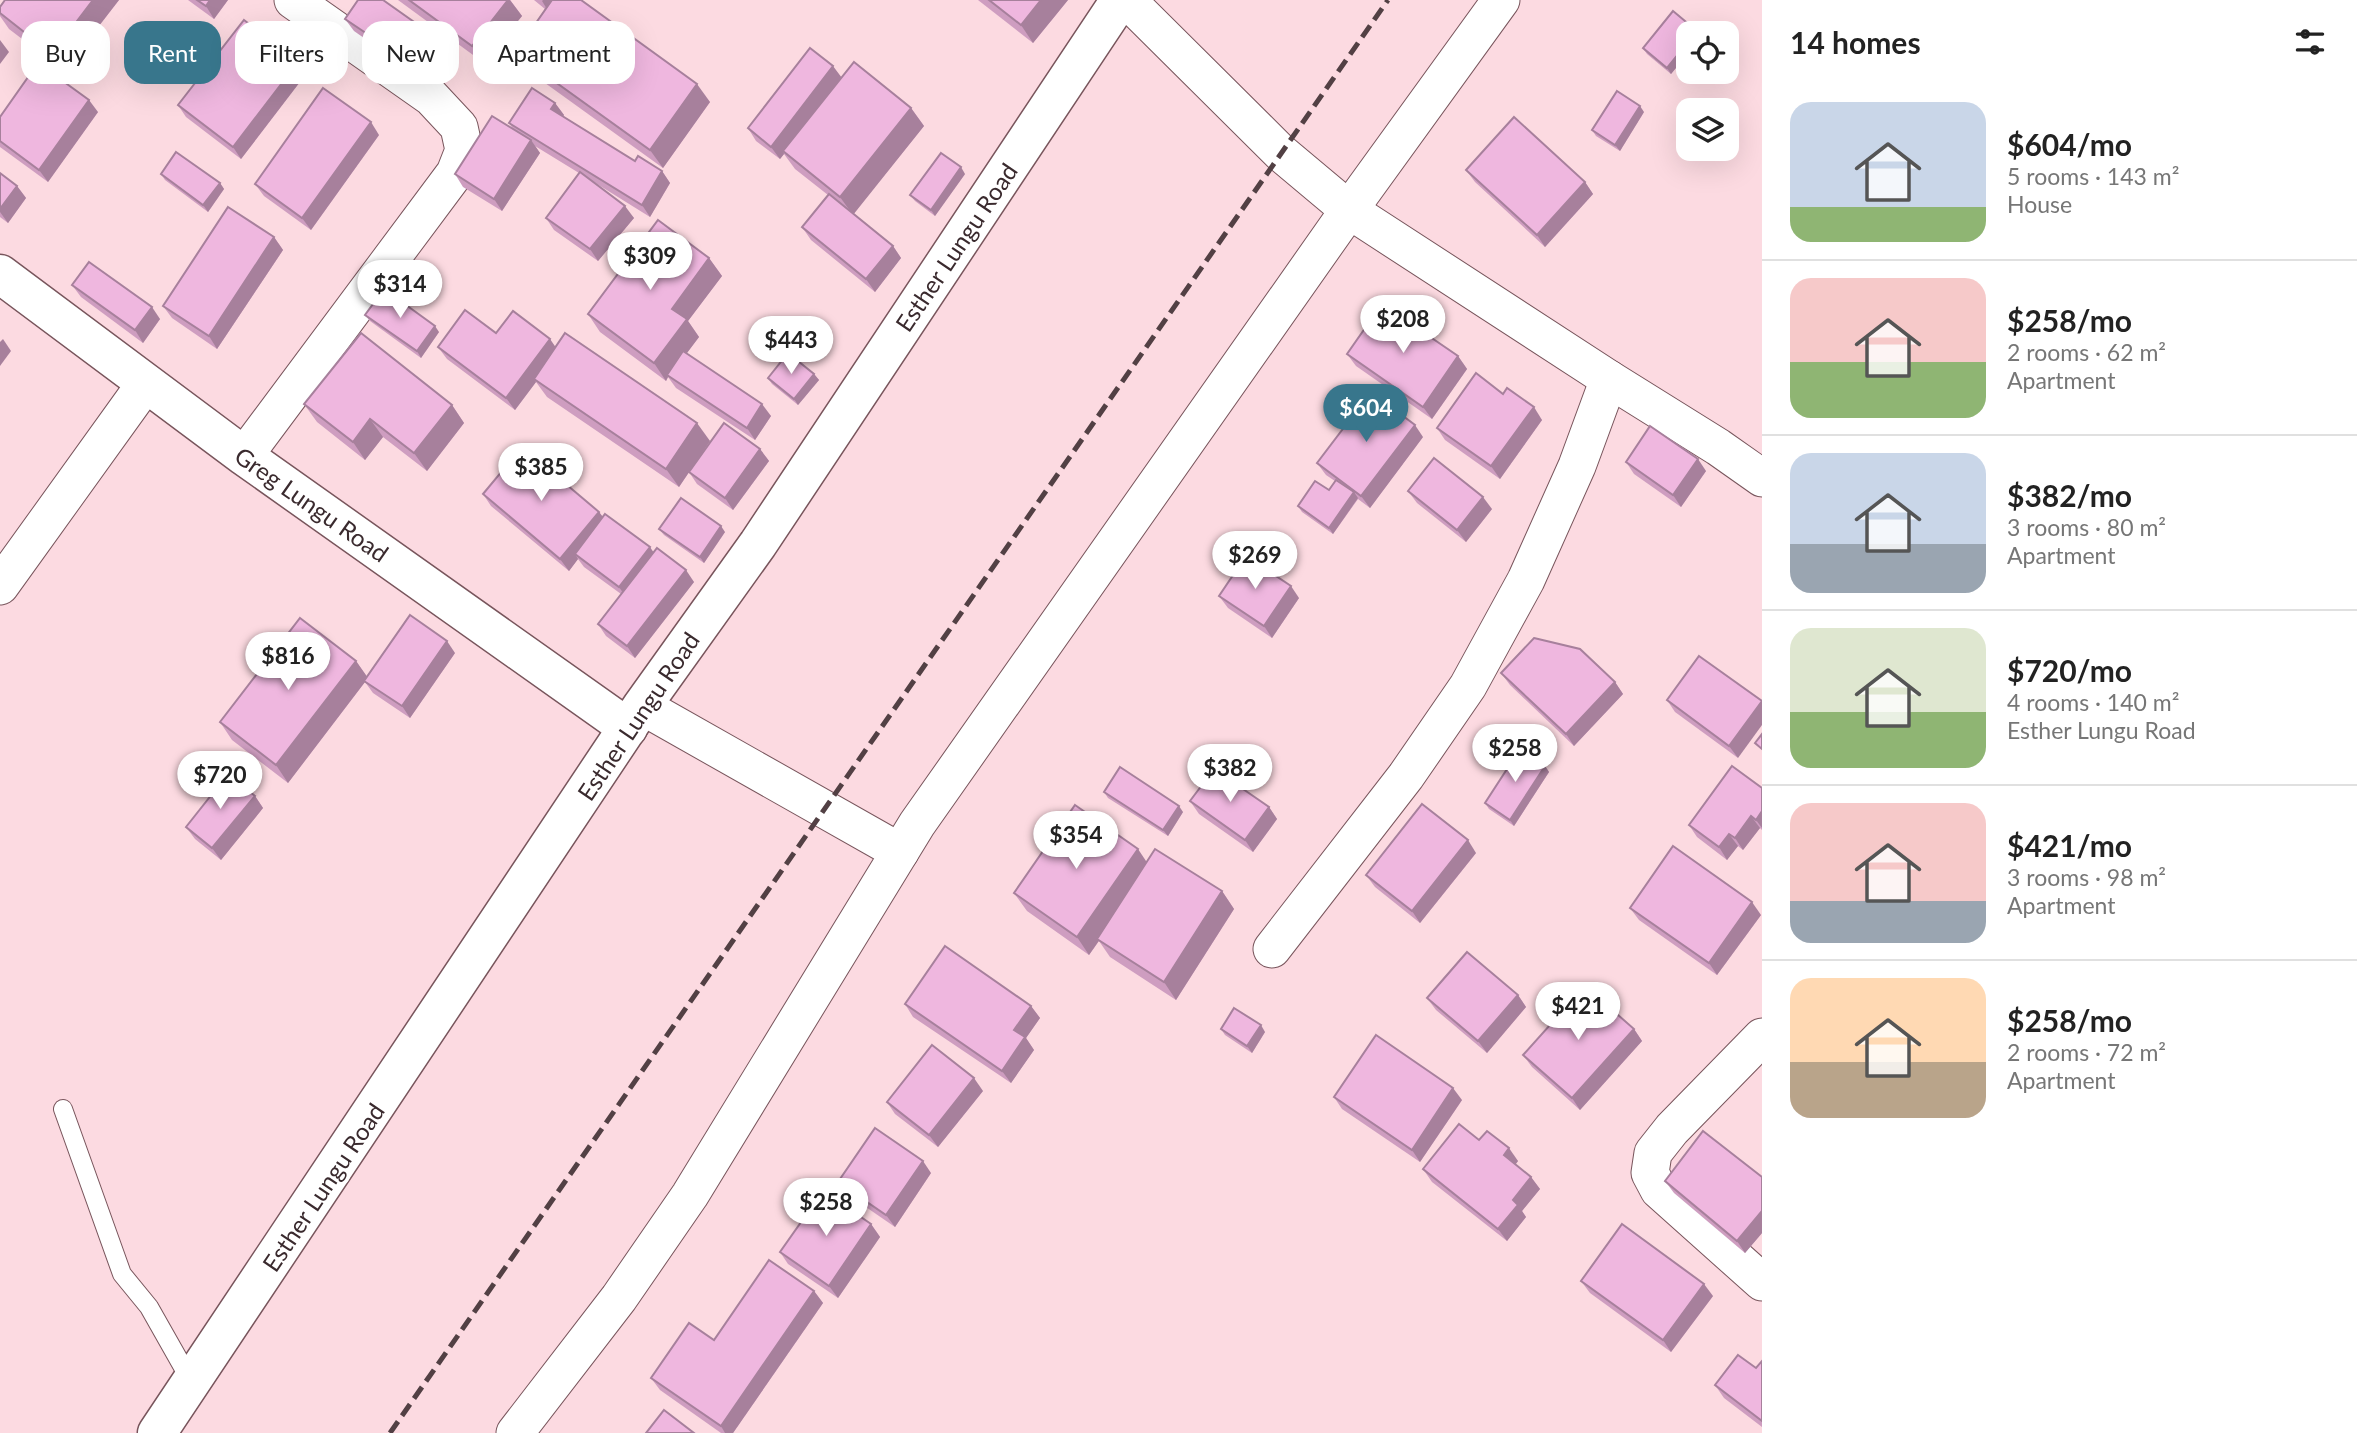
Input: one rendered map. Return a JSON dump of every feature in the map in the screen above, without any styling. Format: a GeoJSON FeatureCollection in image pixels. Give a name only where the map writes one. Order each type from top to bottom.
{"type":"FeatureCollection","features":[{"type":"Feature","properties":{"kind":"street"},"geometry":{"type":"LineString","coordinates":[[244,456],[455,173],[464,150],[459,127],[431,97],[293,0]]}},
{"type":"Feature","properties":{"kind":"street","name":"Esther Lungu Road"},"geometry":{"type":"LineString","coordinates":[[157,1433],[635,717],[758,544],[1121,0]]}},
{"type":"Feature","properties":{"kind":"street"},"geometry":{"type":"LineString","coordinates":[[1127,0],[1281,153],[1349,210],[1762,478]]}},
{"type":"Feature","properties":{"kind":"street"},"geometry":{"type":"LineString","coordinates":[[515,1433],[619,1298],[690,1195],[933,801],[1349,210],[1501,0]]}},
{"type":"Feature","properties":{"kind":"street","name":"Greg Lungu Road"},"geometry":{"type":"LineString","coordinates":[[0,274],[244,456],[635,717]]}},
{"type":"Feature","properties":{"kind":"street"},"geometry":{"type":"LineString","coordinates":[[1272,949],[1406,776],[1468,686],[1526,580],[1577,466],[1609,379]]}},
{"type":"Feature","properties":{"kind":"street"},"geometry":{"type":"LineString","coordinates":[[0,586],[146,383]]}},
{"type":"Feature","properties":{"kind":"street"},"geometry":{"type":"LineString","coordinates":[[635,717],[900,852]]}},
{"type":"Feature","properties":{"kind":"street"},"geometry":{"type":"LineString","coordinates":[[1762,1037],[1672,1129],[1653,1153],[1650,1173],[1659,1190],[1762,1282]]}},
{"type":"Feature","properties":{"kind":"lane"},"geometry":{"type":"LineString","coordinates":[[63,1110],[121,1274],[149,1307],[192,1383]]}},
{"type":"Feature","properties":{"kind":"building"},"geometry":{"type":"Polygon","coordinates":[[[5,0],[93,0],[77,21],[21,21],[21,30],[0,13],[0,7],[5,0]]]}},
{"type":"Feature","properties":{"kind":"building"},"geometry":{"type":"Polygon","coordinates":[[[197,0],[210,0],[206,6],[197,0]]]}},
{"type":"Feature","properties":{"kind":"building"},"geometry":{"type":"Polygon","coordinates":[[[358,0],[383,0],[413,21],[362,21],[362,30],[345,19],[358,0]]]}},
{"type":"Feature","properties":{"kind":"building"},"geometry":{"type":"Polygon","coordinates":[[[409,0],[508,0],[492,21],[473,21],[472,46],[459,37],[459,21],[438,21],[409,0]]]}},
{"type":"Feature","properties":{"kind":"building"},"geometry":{"type":"Polygon","coordinates":[[[552,0],[581,0],[610,21],[537,21],[552,0]]]}},
{"type":"Feature","properties":{"kind":"building"},"geometry":{"type":"Polygon","coordinates":[[[989,0],[1041,0],[1021,25],[989,0]]]}},
{"type":"Feature","properties":{"kind":"building"},"geometry":{"type":"Polygon","coordinates":[[[1673,11],[1685,21],[1676,21],[1676,57],[1667,68],[1643,48],[1673,11]]]}},
{"type":"Feature","properties":{"kind":"building"},"geometry":{"type":"Polygon","coordinates":[[[235,32],[235,84],[281,84],[233,147],[178,105],[194,84],[221,84],[221,50],[235,32]]]}},
{"type":"Feature","properties":{"kind":"building"},"geometry":{"type":"Polygon","coordinates":[[[635,39],[697,84],[650,150],[558,84],[635,84],[635,39]]]}},
{"type":"Feature","properties":{"kind":"building"},"geometry":{"type":"Polygon","coordinates":[[[810,48],[833,66],[771,147],[748,128],[810,48]]]}},
{"type":"Feature","properties":{"kind":"building"},"geometry":{"type":"Polygon","coordinates":[[[854,62],[911,108],[840,197],[783,151],[854,62]]]}},
{"type":"Feature","properties":{"kind":"building"},"geometry":{"type":"Polygon","coordinates":[[[23,84],[67,84],[89,100],[39,170],[0,141],[0,117],[23,84]]]}},
{"type":"Feature","properties":{"kind":"building"},"geometry":{"type":"Polygon","coordinates":[[[323,88],[371,122],[302,218],[255,184],[323,88]]]}},
{"type":"Feature","properties":{"kind":"building"},"geometry":{"type":"Polygon","coordinates":[[[532,88],[555,103],[551,109],[635,161],[638,156],[662,171],[642,205],[509,123],[532,88]]]}},
{"type":"Feature","properties":{"kind":"building"},"geometry":{"type":"Polygon","coordinates":[[[1617,91],[1640,106],[1615,145],[1592,130],[1617,91]]]}},
{"type":"Feature","properties":{"kind":"building"},"geometry":{"type":"Polygon","coordinates":[[[492,116],[531,140],[494,199],[455,174],[492,116]]]}},
{"type":"Feature","properties":{"kind":"building"},"geometry":{"type":"Polygon","coordinates":[[[1514,117],[1585,182],[1537,235],[1466,170],[1514,117]]]}},
{"type":"Feature","properties":{"kind":"building"},"geometry":{"type":"Polygon","coordinates":[[[176,152],[220,183],[203,205],[161,174],[176,152]]]}},
{"type":"Feature","properties":{"kind":"building"},"geometry":{"type":"Polygon","coordinates":[[[941,153],[961,167],[931,210],[910,195],[941,153]]]}},
{"type":"Feature","properties":{"kind":"building"},"geometry":{"type":"Polygon","coordinates":[[[580,172],[625,206],[590,249],[546,218],[580,172]]]}},
{"type":"Feature","properties":{"kind":"building"},"geometry":{"type":"Polygon","coordinates":[[[0,173],[17,186],[0,209],[0,173]]]}},
{"type":"Feature","properties":{"kind":"building"},"geometry":{"type":"Polygon","coordinates":[[[829,194],[893,246],[866,279],[802,227],[829,194]]]}},
{"type":"Feature","properties":{"kind":"building"},"geometry":{"type":"Polygon","coordinates":[[[228,207],[274,237],[209,336],[163,306],[228,207]]]}},
{"type":"Feature","properties":{"kind":"building"},"geometry":{"type":"Polygon","coordinates":[[[658,220],[709,258],[672,309],[687,319],[654,363],[588,314],[658,220]]]}},
{"type":"Feature","properties":{"kind":"building"},"geometry":{"type":"Polygon","coordinates":[[[89,262],[152,307],[135,330],[72,285],[89,262]]]}},
{"type":"Feature","properties":{"kind":"building"},"geometry":{"type":"Polygon","coordinates":[[[384,289],[435,326],[417,351],[365,315],[384,289]]]}},
{"type":"Feature","properties":{"kind":"building"},"geometry":{"type":"Polygon","coordinates":[[[1382,304],[1458,356],[1423,407],[1347,354],[1382,304]]]}},
{"type":"Feature","properties":{"kind":"building"},"geometry":{"type":"Polygon","coordinates":[[[465,310],[496,333],[513,311],[550,339],[506,398],[438,347],[465,310]]]}},
{"type":"Feature","properties":{"kind":"building"},"geometry":{"type":"Polygon","coordinates":[[[361,333],[452,405],[414,453],[370,419],[353,442],[304,404],[361,333]]]}},
{"type":"Feature","properties":{"kind":"building"},"geometry":{"type":"Polygon","coordinates":[[[565,333],[697,423],[666,469],[534,379],[565,333]]]}},
{"type":"Feature","properties":{"kind":"building"},"geometry":{"type":"Polygon","coordinates":[[[683,351],[762,404],[747,428],[667,375],[683,351]]]}},
{"type":"Feature","properties":{"kind":"building"},"geometry":{"type":"Polygon","coordinates":[[[788,353],[814,374],[794,399],[768,378],[788,353]]]}},
{"type":"Feature","properties":{"kind":"building"},"geometry":{"type":"Polygon","coordinates":[[[1476,373],[1503,394],[1507,388],[1534,407],[1491,466],[1437,428],[1476,373]]]}},
{"type":"Feature","properties":{"kind":"building"},"geometry":{"type":"Polygon","coordinates":[[[1371,392],[1415,425],[1361,496],[1317,463],[1371,392]]]}},
{"type":"Feature","properties":{"kind":"building"},"geometry":{"type":"Polygon","coordinates":[[[724,423],[760,449],[725,498],[689,472],[724,423]]]}},
{"type":"Feature","properties":{"kind":"building"},"geometry":{"type":"Polygon","coordinates":[[[1650,426],[1698,459],[1673,495],[1626,462],[1650,426]]]}},
{"type":"Feature","properties":{"kind":"building"},"geometry":{"type":"Polygon","coordinates":[[[522,447],[599,512],[560,559],[483,494],[522,447]]]}},
{"type":"Feature","properties":{"kind":"building"},"geometry":{"type":"Polygon","coordinates":[[[1434,458],[1483,497],[1457,530],[1408,491],[1434,458]]]}},
{"type":"Feature","properties":{"kind":"building"},"geometry":{"type":"Polygon","coordinates":[[[1336,480],[1354,492],[1329,528],[1298,506],[1315,481],[1329,490],[1336,480]]]}},
{"type":"Feature","properties":{"kind":"building"},"geometry":{"type":"Polygon","coordinates":[[[681,498],[721,526],[700,557],[659,529],[681,498]]]}},
{"type":"Feature","properties":{"kind":"building"},"geometry":{"type":"Polygon","coordinates":[[[605,514],[650,547],[619,587],[575,554],[605,514]]]}},
{"type":"Feature","properties":{"kind":"building"},"geometry":{"type":"Polygon","coordinates":[[[657,548],[686,570],[627,646],[598,624],[657,548]]]}},
{"type":"Feature","properties":{"kind":"building"},"geometry":{"type":"Polygon","coordinates":[[[1246,556],[1291,586],[1264,626],[1219,596],[1246,556]]]}},
{"type":"Feature","properties":{"kind":"building"},"geometry":{"type":"Polygon","coordinates":[[[410,615],[447,641],[402,706],[364,681],[410,615]]]}},
{"type":"Feature","properties":{"kind":"building"},"geometry":{"type":"Polygon","coordinates":[[[300,618],[356,661],[276,765],[220,722],[300,618]]]}},
{"type":"Feature","properties":{"kind":"building"},"geometry":{"type":"Polygon","coordinates":[[[1534,638],[1580,649],[1615,682],[1566,734],[1501,673],[1534,638]]]}},
{"type":"Feature","properties":{"kind":"building"},"geometry":{"type":"Polygon","coordinates":[[[1699,656],[1762,701],[1729,746],[1667,700],[1699,656]]]}},
{"type":"Feature","properties":{"kind":"building"},"geometry":{"type":"Polygon","coordinates":[[[1762,734],[1762,749],[1755,743],[1762,734]]]}},
{"type":"Feature","properties":{"kind":"building"},"geometry":{"type":"Polygon","coordinates":[[[1520,749],[1545,766],[1510,820],[1485,803],[1520,749]]]}},
{"type":"Feature","properties":{"kind":"building"},"geometry":{"type":"Polygon","coordinates":[[[1732,766],[1762,788],[1762,811],[1756,820],[1751,816],[1735,838],[1729,834],[1719,847],[1689,825],[1732,766]]]}},
{"type":"Feature","properties":{"kind":"building"},"geometry":{"type":"Polygon","coordinates":[[[1120,767],[1179,806],[1163,830],[1104,792],[1120,767]]]}},
{"type":"Feature","properties":{"kind":"building"},"geometry":{"type":"Polygon","coordinates":[[[1214,769],[1269,807],[1245,840],[1190,801],[1214,769]]]}},
{"type":"Feature","properties":{"kind":"building"},"geometry":{"type":"Polygon","coordinates":[[[228,774],[255,796],[212,848],[186,827],[228,774]]]}},
{"type":"Feature","properties":{"kind":"building"},"geometry":{"type":"Polygon","coordinates":[[[1422,804],[1468,840],[1412,911],[1366,875],[1422,804]]]}},
{"type":"Feature","properties":{"kind":"building"},"geometry":{"type":"Polygon","coordinates":[[[1075,805],[1138,849],[1077,937],[1014,893],[1075,805]]]}},
{"type":"Feature","properties":{"kind":"building"},"geometry":{"type":"Polygon","coordinates":[[[1673,846],[1752,902],[1709,963],[1630,908],[1673,846]]]}},
{"type":"Feature","properties":{"kind":"building"},"geometry":{"type":"Polygon","coordinates":[[[1155,849],[1222,891],[1164,982],[1097,939],[1155,849]]]}},
{"type":"Feature","properties":{"kind":"building"},"geometry":{"type":"Polygon","coordinates":[[[945,946],[1031,1006],[1014,1030],[1025,1037],[1002,1071],[905,1004],[945,946]]]}},
{"type":"Feature","properties":{"kind":"building"},"geometry":{"type":"Polygon","coordinates":[[[1467,952],[1518,995],[1478,1041],[1427,998],[1467,952]]]}},
{"type":"Feature","properties":{"kind":"building"},"geometry":{"type":"Polygon","coordinates":[[[1585,986],[1634,1029],[1572,1098],[1523,1055],[1585,986]]]}},
{"type":"Feature","properties":{"kind":"building"},"geometry":{"type":"Polygon","coordinates":[[[1234,1008],[1261,1025],[1247,1046],[1221,1029],[1234,1008]]]}},
{"type":"Feature","properties":{"kind":"building"},"geometry":{"type":"Polygon","coordinates":[[[1376,1035],[1453,1088],[1412,1150],[1334,1097],[1376,1035]]]}},
{"type":"Feature","properties":{"kind":"building"},"geometry":{"type":"Polygon","coordinates":[[[932,1045],[974,1078],[929,1135],[887,1102],[932,1045]]]}},
{"type":"Feature","properties":{"kind":"building"},"geometry":{"type":"Polygon","coordinates":[[[1459,1124],[1479,1140],[1487,1131],[1509,1148],[1504,1155],[1531,1177],[1513,1200],[1518,1205],[1498,1229],[1423,1169],[1459,1124]]]}},
{"type":"Feature","properties":{"kind":"building"},"geometry":{"type":"Polygon","coordinates":[[[875,1128],[923,1161],[886,1215],[838,1182],[875,1128]]]}},
{"type":"Feature","properties":{"kind":"building"},"geometry":{"type":"Polygon","coordinates":[[[1703,1131],[1762,1177],[1762,1211],[1737,1241],[1665,1181],[1703,1131]]]}},
{"type":"Feature","properties":{"kind":"building"},"geometry":{"type":"Polygon","coordinates":[[[823,1191],[871,1224],[829,1286],[780,1252],[823,1191]]]}},
{"type":"Feature","properties":{"kind":"building"},"geometry":{"type":"Polygon","coordinates":[[[1622,1224],[1704,1284],[1663,1340],[1581,1281],[1622,1224]]]}},
{"type":"Feature","properties":{"kind":"building"},"geometry":{"type":"Polygon","coordinates":[[[769,1260],[814,1291],[721,1426],[651,1378],[689,1323],[714,1340],[769,1260]]]}},
{"type":"Feature","properties":{"kind":"building"},"geometry":{"type":"Polygon","coordinates":[[[1738,1355],[1756,1368],[1762,1361],[1762,1421],[1715,1385],[1738,1355]]]}},
{"type":"Feature","properties":{"kind":"building"},"geometry":{"type":"Polygon","coordinates":[[[664,1410],[694,1433],[646,1433],[664,1410]]]}},
{"type":"Feature","properties":{"kind":"railway"},"geometry":{"type":"LineString","coordinates":[[390,1433],[1388,0]]}}]}
